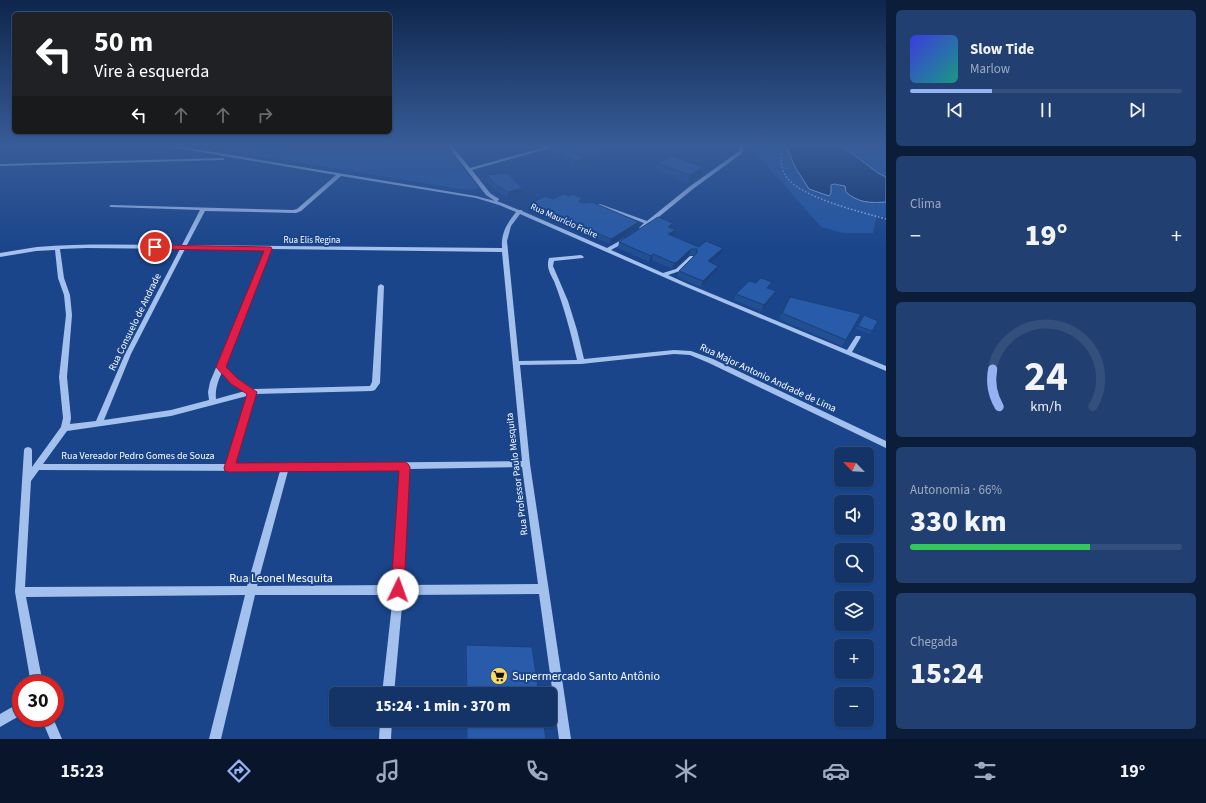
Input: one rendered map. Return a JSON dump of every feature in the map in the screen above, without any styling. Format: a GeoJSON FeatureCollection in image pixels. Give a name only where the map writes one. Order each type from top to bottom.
{"type":"FeatureCollection","features":[{"type":"Feature","properties":{"kind":"street"},"geometry":{"type":"LineString","coordinates":[[111,206],[288,212],[298,211],[333,180]]}},
{"type":"Feature","properties":{"kind":"street","name":"Rua Maurício Freire"},"geometry":{"type":"LineString","coordinates":[[372,180],[465,196],[501,204],[520,211],[663,275],[886,369]]}},
{"type":"Feature","properties":{"kind":"street"},"geometry":{"type":"LineString","coordinates":[[476,180],[484,190],[501,204]]}},
{"type":"Feature","properties":{"kind":"street"},"geometry":{"type":"LineString","coordinates":[[640,230],[702,180]]}},
{"type":"Feature","properties":{"kind":"street"},"geometry":{"type":"LineString","coordinates":[[465,196],[476,195],[482,193],[484,190]]}},
{"type":"Feature","properties":{"kind":"street"},"geometry":{"type":"LineString","coordinates":[[591,204],[648,223]]}},
{"type":"Feature","properties":{"kind":"street","name":"Rua Consuelo de Andrade"},"geometry":{"type":"LineString","coordinates":[[98,424],[128,354],[203,209]]}},
{"type":"Feature","properties":{"kind":"street","name":"Rua Professor Paulo Mesquita"},"geometry":{"type":"LineString","coordinates":[[520,211],[508,226],[504,241],[526,464],[565,739]]}},
{"type":"Feature","properties":{"kind":"street"},"geometry":{"type":"LineString","coordinates":[[608,250],[634,234]]}},
{"type":"Feature","properties":{"kind":"street"},"geometry":{"type":"LineString","coordinates":[[27,480],[38,467],[65,428],[67,418],[63,377],[69,315],[67,295],[61,278],[57,247]]}},
{"type":"Feature","properties":{"kind":"street","name":"Rua Elis Regina"},"geometry":{"type":"LineString","coordinates":[[0,255],[57,247],[505,250]]}},
{"type":"Feature","properties":{"kind":"street"},"geometry":{"type":"LineString","coordinates":[[213,404],[212,392],[221,367],[269,249]]}},
{"type":"Feature","properties":{"kind":"street"},"geometry":{"type":"LineString","coordinates":[[581,257],[551,259],[550,266],[565,301],[574,330],[581,362]]}},
{"type":"Feature","properties":{"kind":"street"},"geometry":{"type":"LineString","coordinates":[[663,275],[678,270],[692,257]]}},
{"type":"Feature","properties":{"kind":"street"},"geometry":{"type":"LineString","coordinates":[[65,428],[171,413],[213,404],[252,392],[374,387],[376,383],[381,286]]}},
{"type":"Feature","properties":{"kind":"street"},"geometry":{"type":"LineString","coordinates":[[848,353],[858,337]]}},
{"type":"Feature","properties":{"kind":"street","name":"Rua Major Antonio Andrade de Lima"},"geometry":{"type":"LineString","coordinates":[[517,363],[581,362],[674,352],[691,353],[711,361],[886,444]]}},
{"type":"Feature","properties":{"kind":"street"},"geometry":{"type":"LineString","coordinates":[[221,367],[235,381],[252,392]]}},
{"type":"Feature","properties":{"kind":"street"},"geometry":{"type":"LineString","coordinates":[[229,468],[252,392]]}},
{"type":"Feature","properties":{"kind":"street"},"geometry":{"type":"LineString","coordinates":[[28,450],[20,592],[35,675]]}},
{"type":"Feature","properties":{"kind":"street","name":"Rua Vereador Pedro Gomes de Souza"},"geometry":{"type":"LineString","coordinates":[[38,467],[285,468],[526,464]]}},
{"type":"Feature","properties":{"kind":"street"},"geometry":{"type":"LineString","coordinates":[[389,687],[398,590],[405,467]]}},
{"type":"Feature","properties":{"kind":"street"},"geometry":{"type":"LineString","coordinates":[[215,739],[251,591],[285,468]]}},
{"type":"Feature","properties":{"kind":"street","name":"Rua Leonel Mesquita"},"geometry":{"type":"LineString","coordinates":[[20,592],[543,590]]}},
{"type":"Feature","properties":{"kind":"street"},"geometry":{"type":"LineString","coordinates":[[0,721],[12,714]]}},
{"type":"Feature","properties":{"kind":"street"},"geometry":{"type":"LineString","coordinates":[[51,727],[56,739]]}},
{"type":"Feature","properties":{"kind":"street"},"geometry":{"type":"LineString","coordinates":[[385,739],[386,727]]}},
{"type":"Feature","properties":{"kind":"path"},"geometry":{"type":"LineString","coordinates":[[789,180],[807,194],[886,219]]}},
{"type":"Feature","properties":{"kind":"shaded area"},"geometry":{"type":"Polygon","coordinates":[[[408,180],[473,180],[479,188],[466,190],[408,180]]]}},
{"type":"Feature","properties":{"kind":"shaded area"},"geometry":{"type":"Polygon","coordinates":[[[780,180],[818,180],[831,193],[831,185],[842,185],[873,203],[886,202],[886,217],[877,216],[873,233],[843,233],[821,227],[780,180]]]}},
{"type":"Feature","properties":{"kind":"shaded area"},"geometry":{"type":"Polygon","coordinates":[[[804,180],[886,180],[886,202],[869,202],[860,200],[846,192],[845,186],[834,184],[831,185],[831,193],[829,196],[809,189],[804,180]]]}},
{"type":"Feature","properties":{"kind":"building"},"geometry":{"type":"Polygon","coordinates":[[[492,180],[515,180],[523,188],[508,192],[496,185],[492,180]]]}},
{"type":"Feature","properties":{"kind":"building"},"geometry":{"type":"Polygon","coordinates":[[[563,194],[569,196],[572,194],[582,198],[579,201],[582,203],[592,202],[639,222],[611,239],[530,204],[545,196],[553,199],[563,194]]]}},
{"type":"Feature","properties":{"kind":"building"},"geometry":{"type":"Polygon","coordinates":[[[658,217],[673,223],[668,227],[676,230],[668,234],[699,247],[706,241],[723,248],[708,261],[718,266],[703,281],[679,271],[697,253],[697,249],[691,249],[674,263],[653,254],[651,256],[619,242],[658,217]]]}},
{"type":"Feature","properties":{"kind":"building"},"geometry":{"type":"Polygon","coordinates":[[[761,278],[772,282],[767,288],[776,291],[764,305],[736,294],[749,281],[756,283],[761,278]]]}},
{"type":"Feature","properties":{"kind":"building"},"geometry":{"type":"Polygon","coordinates":[[[790,297],[861,314],[846,340],[782,313],[790,297]]]}},
{"type":"Feature","properties":{"kind":"building"},"geometry":{"type":"Polygon","coordinates":[[[864,315],[878,321],[872,331],[858,326],[864,315]]]}},
{"type":"Feature","properties":{"kind":"building","name":"Supermercado Santo Antônio"},"geometry":{"type":"Polygon","coordinates":[[[466,645],[532,647],[538,687],[467,687],[466,645]]]}},
{"type":"Feature","properties":{"kind":"building"},"geometry":{"type":"Polygon","coordinates":[[[467,727],[544,727],[546,739],[467,739],[467,727]]]}},
{"type":"Feature","properties":{"kind":"place","name":"Supermercado Santo Antônio"},"geometry":{"type":"Point","coordinates":[499,676]}},
{"type":"Feature","properties":{"kind":"route"},"geometry":{"type":"LineString","coordinates":[[155,247],[269,249],[221,367],[235,381],[252,392],[229,468],[405,467],[398,590]]}}]}
